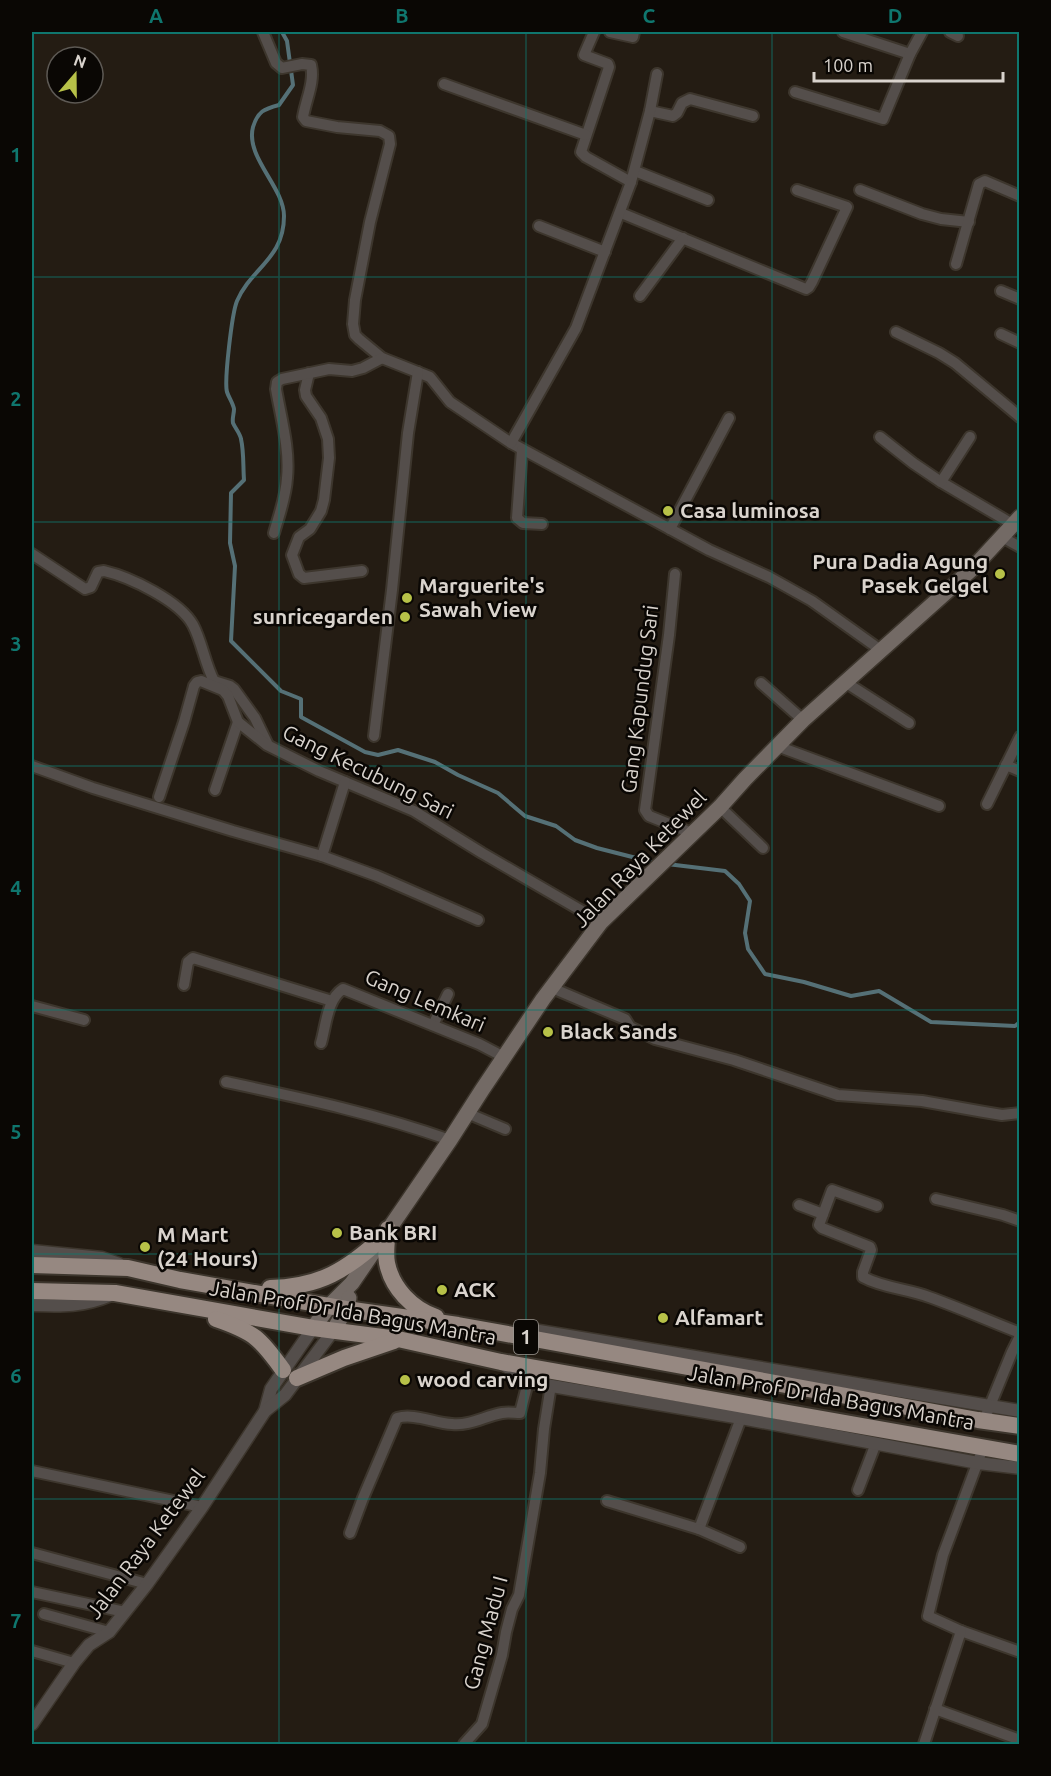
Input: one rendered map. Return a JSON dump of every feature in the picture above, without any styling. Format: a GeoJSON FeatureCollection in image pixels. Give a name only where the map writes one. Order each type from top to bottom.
{"type":"FeatureCollection","features":[{"type":"Feature","properties":{"kind":"highway"},"geometry":{"type":"LineString","coordinates":[[180,1281],[269,1288],[302,1286],[339,1271],[353,1262],[385,1233]]}},
{"type":"Feature","properties":{"kind":"highway"},"geometry":{"type":"LineString","coordinates":[[385,1233],[386,1261],[397,1287],[404,1296],[423,1311],[458,1325]]}},
{"type":"Feature","properties":{"kind":"highway","name":"Jalan Prof Dr Ida Bagus Mantra"},"geometry":{"type":"LineString","coordinates":[[32,1265],[128,1268],[180,1281],[346,1309],[647,1354],[987,1414],[1020,1426]]}},
{"type":"Feature","properties":{"kind":"highway","name":"Jalan Prof Dr Ida Bagus Mantra"},"geometry":{"type":"LineString","coordinates":[[32,1291],[115,1293],[313,1328],[398,1339],[501,1362],[981,1455],[1020,1454]]}},
{"type":"Feature","properties":{"kind":"highway"},"geometry":{"type":"LineString","coordinates":[[171,1303],[249,1332],[290,1374],[398,1339]]}},
{"type":"Feature","properties":{"kind":"main road","name":"Jalan Raya Ketewel"},"geometry":{"type":"LineString","coordinates":[[313,1328],[330,1305],[351,1283],[450,1140],[504,1057],[601,922],[720,807],[803,720],[972,569],[1017,521]]}},
{"type":"Feature","properties":{"kind":"main road","name":"Jalan Raya Ketewel"},"geometry":{"type":"LineString","coordinates":[[333,1331],[346,1309],[351,1283]]}},
{"type":"Feature","properties":{"kind":"street"},"geometry":{"type":"LineString","coordinates":[[263,32],[276,63],[282,68],[302,64],[311,65],[312,83],[303,114],[306,121],[384,132],[390,139],[355,300],[353,324],[358,339],[382,358],[430,377],[450,402],[522,450],[709,550],[769,577],[812,601],[882,651]]}},
{"type":"Feature","properties":{"kind":"street"},"geometry":{"type":"LineString","coordinates":[[594,32],[584,55],[605,63],[609,67],[581,149],[583,155],[631,182]]}},
{"type":"Feature","properties":{"kind":"street"},"geometry":{"type":"LineString","coordinates":[[610,32],[633,37],[634,32]]}},
{"type":"Feature","properties":{"kind":"street"},"geometry":{"type":"LineString","coordinates":[[843,32],[910,54]]}},
{"type":"Feature","properties":{"kind":"street"},"geometry":{"type":"LineString","coordinates":[[795,92],[883,119],[910,54],[922,32]]}},
{"type":"Feature","properties":{"kind":"street"},"geometry":{"type":"LineString","coordinates":[[511,443],[572,339],[635,171],[657,74]]}},
{"type":"Feature","properties":{"kind":"street"},"geometry":{"type":"LineString","coordinates":[[444,84],[586,135]]}},
{"type":"Feature","properties":{"kind":"street"},"geometry":{"type":"LineString","coordinates":[[650,111],[675,115],[682,102],[690,99],[753,116]]}},
{"type":"Feature","properties":{"kind":"street"},"geometry":{"type":"LineString","coordinates":[[635,171],[708,200]]}},
{"type":"Feature","properties":{"kind":"street"},"geometry":{"type":"LineString","coordinates":[[956,264],[981,182],[988,182],[1020,196]]}},
{"type":"Feature","properties":{"kind":"street"},"geometry":{"type":"LineString","coordinates":[[621,213],[806,289],[812,282],[847,207],[797,190]]}},
{"type":"Feature","properties":{"kind":"street"},"geometry":{"type":"LineString","coordinates":[[860,190],[922,214],[969,222]]}},
{"type":"Feature","properties":{"kind":"street"},"geometry":{"type":"LineString","coordinates":[[539,226],[605,252]]}},
{"type":"Feature","properties":{"kind":"street"},"geometry":{"type":"LineString","coordinates":[[640,296],[683,238]]}},
{"type":"Feature","properties":{"kind":"street"},"geometry":{"type":"LineString","coordinates":[[1001,291],[1020,299]]}},
{"type":"Feature","properties":{"kind":"street"},"geometry":{"type":"LineString","coordinates":[[896,332],[956,363],[1020,417]]}},
{"type":"Feature","properties":{"kind":"street"},"geometry":{"type":"LineString","coordinates":[[1001,334],[1020,343]]}},
{"type":"Feature","properties":{"kind":"street"},"geometry":{"type":"LineString","coordinates":[[274,533],[287,478],[287,456],[277,382],[335,368],[352,371],[382,358]]}},
{"type":"Feature","properties":{"kind":"street"},"geometry":{"type":"LineString","coordinates":[[374,736],[408,433],[418,372]]}},
{"type":"Feature","properties":{"kind":"street"},"geometry":{"type":"LineString","coordinates":[[309,373],[306,396],[321,418],[328,439],[330,458],[321,511],[310,530],[299,537],[292,555],[299,574],[304,578],[362,571]]}},
{"type":"Feature","properties":{"kind":"street"},"geometry":{"type":"LineString","coordinates":[[670,529],[729,418]]}},
{"type":"Feature","properties":{"kind":"street"},"geometry":{"type":"LineString","coordinates":[[880,437],[941,482],[1017,521]]}},
{"type":"Feature","properties":{"kind":"street"},"geometry":{"type":"LineString","coordinates":[[941,482],[970,437]]}},
{"type":"Feature","properties":{"kind":"street"},"geometry":{"type":"LineString","coordinates":[[522,450],[517,518],[521,522],[542,524]]}},
{"type":"Feature","properties":{"kind":"street"},"geometry":{"type":"LineString","coordinates":[[1002,537],[1020,547]]}},
{"type":"Feature","properties":{"kind":"street"},"geometry":{"type":"LineString","coordinates":[[32,554],[85,589],[91,587],[98,572],[111,572],[150,590],[176,606],[193,624],[214,681],[234,689],[255,718],[267,745]]}},
{"type":"Feature","properties":{"kind":"street","name":"Gang Kapundug Sari"},"geometry":{"type":"LineString","coordinates":[[675,574],[645,810],[649,816],[693,834]]}},
{"type":"Feature","properties":{"kind":"street"},"geometry":{"type":"LineString","coordinates":[[159,797],[194,687],[197,682],[201,681],[223,690],[228,696],[238,723],[215,790]]}},
{"type":"Feature","properties":{"kind":"street"},"geometry":{"type":"LineString","coordinates":[[845,682],[909,723]]}},
{"type":"Feature","properties":{"kind":"street"},"geometry":{"type":"LineString","coordinates":[[762,683],[803,720]]}},
{"type":"Feature","properties":{"kind":"street","name":"Gang Kecubung Sari"},"geometry":{"type":"LineString","coordinates":[[238,723],[267,745],[345,783],[414,811],[601,922]]}},
{"type":"Feature","properties":{"kind":"street"},"geometry":{"type":"LineString","coordinates":[[987,804],[1020,737]]}},
{"type":"Feature","properties":{"kind":"street"},"geometry":{"type":"LineString","coordinates":[[777,746],[939,806]]}},
{"type":"Feature","properties":{"kind":"street"},"geometry":{"type":"LineString","coordinates":[[1006,765],[1020,771]]}},
{"type":"Feature","properties":{"kind":"street"},"geometry":{"type":"LineString","coordinates":[[32,766],[93,788],[322,856],[387,880],[478,920]]}},
{"type":"Feature","properties":{"kind":"street"},"geometry":{"type":"LineString","coordinates":[[322,856],[345,783]]}},
{"type":"Feature","properties":{"kind":"street"},"geometry":{"type":"LineString","coordinates":[[720,807],[763,848]]}},
{"type":"Feature","properties":{"kind":"street"},"geometry":{"type":"LineString","coordinates":[[184,986],[188,962],[193,958],[332,1002],[321,1043]]}},
{"type":"Feature","properties":{"kind":"street"},"geometry":{"type":"LineString","coordinates":[[552,988],[625,1019],[630,1027],[655,1039],[734,1060],[838,1095],[922,1101],[1002,1114],[1020,1113]]}},
{"type":"Feature","properties":{"kind":"street","name":"Gang Lemkari"},"geometry":{"type":"LineString","coordinates":[[332,1002],[337,993],[343,989],[433,1025],[504,1057]]}},
{"type":"Feature","properties":{"kind":"street"},"geometry":{"type":"LineString","coordinates":[[433,1025],[448,994]]}},
{"type":"Feature","properties":{"kind":"street"},"geometry":{"type":"LineString","coordinates":[[32,1006],[84,1020]]}},
{"type":"Feature","properties":{"kind":"street"},"geometry":{"type":"LineString","coordinates":[[226,1082],[357,1112],[450,1140]]}},
{"type":"Feature","properties":{"kind":"street"},"geometry":{"type":"LineString","coordinates":[[467,1113],[505,1129]]}},
{"type":"Feature","properties":{"kind":"street"},"geometry":{"type":"LineString","coordinates":[[877,1206],[834,1190],[831,1192],[819,1226],[871,1248],[863,1274],[865,1278],[893,1288],[929,1296],[1020,1335],[987,1414],[1020,1412]]}},
{"type":"Feature","properties":{"kind":"street"},"geometry":{"type":"LineString","coordinates":[[936,1199],[1020,1221]]}},
{"type":"Feature","properties":{"kind":"street"},"geometry":{"type":"LineString","coordinates":[[799,1205],[823,1214]]}},
{"type":"Feature","properties":{"kind":"street"},"geometry":{"type":"LineString","coordinates":[[32,1251],[102,1258],[128,1268]]}},
{"type":"Feature","properties":{"kind":"street"},"geometry":{"type":"LineString","coordinates":[[32,1305],[76,1305],[92,1302],[115,1293]]}},
{"type":"Feature","properties":{"kind":"street","name":"Jalan Raya Ketewel"},"geometry":{"type":"LineString","coordinates":[[290,1374],[313,1328]]}},
{"type":"Feature","properties":{"kind":"street","name":"Jalan Raya Ketewel"},"geometry":{"type":"LineString","coordinates":[[32,1724],[74,1663],[89,1645],[109,1632],[202,1508],[265,1411],[271,1389],[290,1374],[333,1331]]}},
{"type":"Feature","properties":{"kind":"street"},"geometry":{"type":"LineString","coordinates":[[501,1362],[528,1382],[876,1443],[981,1455],[1020,1468]]}},
{"type":"Feature","properties":{"kind":"street"},"geometry":{"type":"LineString","coordinates":[[350,1533],[397,1418],[414,1417],[453,1424],[482,1420],[502,1413],[520,1413],[528,1382]]}},
{"type":"Feature","properties":{"kind":"street","name":"Gang Madu I"},"geometry":{"type":"LineString","coordinates":[[464,1744],[482,1724],[496,1678],[512,1609],[519,1595],[540,1473],[551,1385]]}},
{"type":"Feature","properties":{"kind":"street"},"geometry":{"type":"LineString","coordinates":[[699,1529],[741,1418]]}},
{"type":"Feature","properties":{"kind":"street"},"geometry":{"type":"LineString","coordinates":[[858,1490],[876,1443]]}},
{"type":"Feature","properties":{"kind":"street"},"geometry":{"type":"LineString","coordinates":[[981,1455],[943,1555],[928,1616],[961,1631],[1020,1652]]}},
{"type":"Feature","properties":{"kind":"street"},"geometry":{"type":"LineString","coordinates":[[32,1471],[202,1508]]}},
{"type":"Feature","properties":{"kind":"street"},"geometry":{"type":"LineString","coordinates":[[607,1501],[699,1529],[740,1547]]}},
{"type":"Feature","properties":{"kind":"street"},"geometry":{"type":"LineString","coordinates":[[32,1553],[147,1584]]}},
{"type":"Feature","properties":{"kind":"street"},"geometry":{"type":"LineString","coordinates":[[32,1592],[125,1612]]}},
{"type":"Feature","properties":{"kind":"street"},"geometry":{"type":"LineString","coordinates":[[44,1614],[109,1632]]}},
{"type":"Feature","properties":{"kind":"street"},"geometry":{"type":"LineString","coordinates":[[924,1744],[961,1631]]}},
{"type":"Feature","properties":{"kind":"street"},"geometry":{"type":"LineString","coordinates":[[32,1650],[74,1663]]}},
{"type":"Feature","properties":{"kind":"street"},"geometry":{"type":"LineString","coordinates":[[935,1709],[1020,1740]]}},
{"type":"Feature","properties":{"kind":"waterway"},"geometry":{"type":"LineString","coordinates":[[282,32],[287,41],[293,85],[279,105],[259,114],[253,127],[252,138],[259,161],[282,205],[283,231],[273,253],[250,280],[237,301],[226,385],[234,409],[233,423],[241,439],[244,480],[231,493],[230,543],[235,566],[231,641],[281,691],[301,699],[301,717],[365,752],[378,755],[398,750],[435,762],[498,793],[525,816],[556,826],[575,840],[656,863]]}},
{"type":"Feature","properties":{"kind":"waterway"},"geometry":{"type":"LineString","coordinates":[[667,864],[725,871],[739,884],[750,901],[745,933],[748,949],[765,974],[804,982],[851,996],[879,991],[931,1022],[1015,1026],[1020,1022]]}},
{"type":"Feature","properties":{"kind":"place","name":"Casa luminosa"},"geometry":{"type":"Point","coordinates":[668,511]}},
{"type":"Feature","properties":{"kind":"place","name":"Pura Dadia Agung Pasek Gelgel"},"geometry":{"type":"Point","coordinates":[1000,574]}},
{"type":"Feature","properties":{"kind":"place","name":"Marguerite's Sawah View"},"geometry":{"type":"Point","coordinates":[407,598]}},
{"type":"Feature","properties":{"kind":"place","name":"sunricegarden"},"geometry":{"type":"Point","coordinates":[405,617]}},
{"type":"Feature","properties":{"kind":"place","name":"Black Sands"},"geometry":{"type":"Point","coordinates":[548,1032]}},
{"type":"Feature","properties":{"kind":"place","name":"Bank BRI"},"geometry":{"type":"Point","coordinates":[337,1233]}},
{"type":"Feature","properties":{"kind":"place","name":"M Mart (24 Hours)"},"geometry":{"type":"Point","coordinates":[145,1247]}},
{"type":"Feature","properties":{"kind":"place","name":"ACK"},"geometry":{"type":"Point","coordinates":[442,1290]}},
{"type":"Feature","properties":{"kind":"place","name":"Alfamart"},"geometry":{"type":"Point","coordinates":[663,1318]}},
{"type":"Feature","properties":{"kind":"place","name":"wood carving"},"geometry":{"type":"Point","coordinates":[405,1380]}}]}
